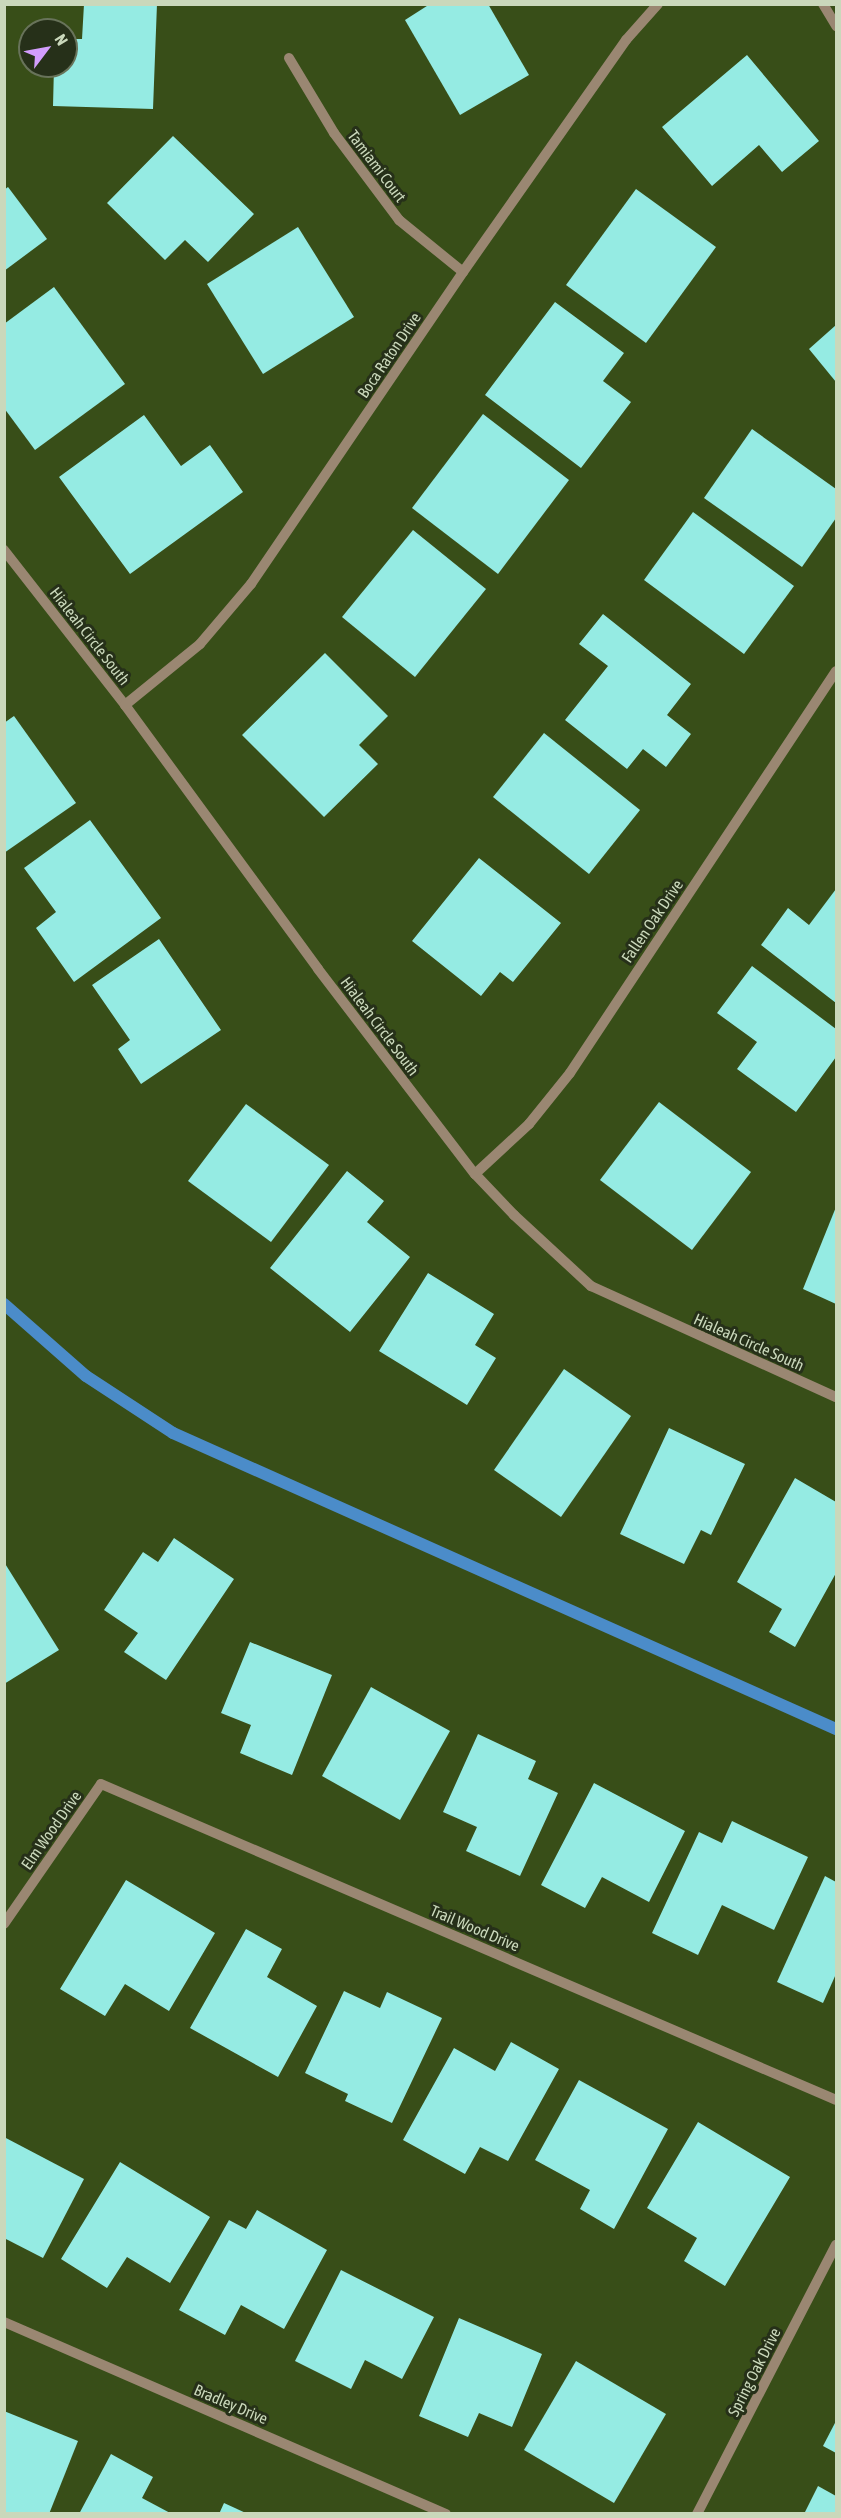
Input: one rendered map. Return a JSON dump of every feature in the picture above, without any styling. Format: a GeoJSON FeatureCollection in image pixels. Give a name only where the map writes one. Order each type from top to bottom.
{"type":"FeatureCollection","features":[{"type":"Feature","properties":{"kind":"street","name":"Boca Raton Drive"},"geometry":{"type":"LineString","coordinates":[[125,705],[200,644],[251,584],[463,272],[626,40],[658,4]]}},
{"type":"Feature","properties":{"kind":"street"},"geometry":{"type":"LineString","coordinates":[[824,4],[837,26]]}},
{"type":"Feature","properties":{"kind":"street","name":"Tamiami Court"},"geometry":{"type":"LineString","coordinates":[[289,58],[334,133],[399,220],[463,272]]}},
{"type":"Feature","properties":{"kind":"street","name":"Hialeah Circle South"},"geometry":{"type":"LineString","coordinates":[[4,550],[125,705],[318,969],[475,1174],[514,1215],[591,1286],[837,1397]]}},
{"type":"Feature","properties":{"kind":"street","name":"Fallen Oak Drive"},"geometry":{"type":"LineString","coordinates":[[475,1174],[529,1124],[570,1073],[837,671]]}},
{"type":"Feature","properties":{"kind":"street","name":"Elm Wood Drive"},"geometry":{"type":"LineString","coordinates":[[4,1924],[101,1784]]}},
{"type":"Feature","properties":{"kind":"street","name":"Trail Wood Drive"},"geometry":{"type":"LineString","coordinates":[[101,1784],[837,2100]]}},
{"type":"Feature","properties":{"kind":"street","name":"Spring Oak Drive"},"geometry":{"type":"LineString","coordinates":[[697,2514],[837,2245]]}},
{"type":"Feature","properties":{"kind":"street","name":"Bradley Drive"},"geometry":{"type":"LineString","coordinates":[[4,2322],[446,2514]]}},
{"type":"Feature","properties":{"kind":"building"},"geometry":{"type":"Polygon","coordinates":[[[84,4],[157,4],[153,109],[53,106],[54,78],[78,78],[78,39],[82,39],[84,4]]]}},
{"type":"Feature","properties":{"kind":"building"},"geometry":{"type":"Polygon","coordinates":[[[430,4],[488,4],[529,75],[460,115],[405,20],[430,4]]]}},
{"type":"Feature","properties":{"kind":"building"},"geometry":{"type":"Polygon","coordinates":[[[747,55],[819,141],[782,172],[759,145],[712,186],[662,127],[747,55]]]}},
{"type":"Feature","properties":{"kind":"building"},"geometry":{"type":"Polygon","coordinates":[[[173,136],[254,214],[208,262],[185,240],[165,260],[107,203],[173,136]]]}},
{"type":"Feature","properties":{"kind":"building"},"geometry":{"type":"Polygon","coordinates":[[[8,187],[47,239],[4,271],[4,190],[8,187]]]}},
{"type":"Feature","properties":{"kind":"building"},"geometry":{"type":"Polygon","coordinates":[[[636,189],[716,247],[646,343],[566,285],[636,189]]]}},
{"type":"Feature","properties":{"kind":"building"},"geometry":{"type":"Polygon","coordinates":[[[298,227],[354,317],[263,374],[207,284],[298,227]]]}},
{"type":"Feature","properties":{"kind":"building"},"geometry":{"type":"Polygon","coordinates":[[[54,287],[125,384],[35,450],[4,408],[4,324],[54,287]]]}},
{"type":"Feature","properties":{"kind":"building"},"geometry":{"type":"Polygon","coordinates":[[[555,302],[624,353],[603,381],[631,402],[581,468],[485,395],[555,302]]]}},
{"type":"Feature","properties":{"kind":"building"},"geometry":{"type":"Polygon","coordinates":[[[836,325],[836,382],[809,349],[836,325]]]}},
{"type":"Feature","properties":{"kind":"building"},"geometry":{"type":"Polygon","coordinates":[[[483,414],[569,480],[498,574],[412,508],[483,414]]]}},
{"type":"Feature","properties":{"kind":"building"},"geometry":{"type":"Polygon","coordinates":[[[144,415],[181,466],[210,445],[243,492],[130,574],[59,477],[144,415]]]}},
{"type":"Feature","properties":{"kind":"building"},"geometry":{"type":"Polygon","coordinates":[[[752,429],[836,489],[836,518],[802,567],[704,498],[752,429]]]}},
{"type":"Feature","properties":{"kind":"building"},"geometry":{"type":"Polygon","coordinates":[[[693,512],[794,586],[744,654],[644,580],[693,512]]]}},
{"type":"Feature","properties":{"kind":"building"},"geometry":{"type":"Polygon","coordinates":[[[413,530],[486,589],[415,677],[342,617],[413,530]]]}},
{"type":"Feature","properties":{"kind":"building"},"geometry":{"type":"Polygon","coordinates":[[[603,614],[691,684],[667,715],[691,734],[666,767],[643,749],[627,769],[565,720],[608,666],[579,644],[603,614]]]}},
{"type":"Feature","properties":{"kind":"building"},"geometry":{"type":"Polygon","coordinates":[[[325,653],[388,716],[359,745],[378,764],[324,817],[242,735],[325,653]]]}},
{"type":"Feature","properties":{"kind":"building"},"geometry":{"type":"Polygon","coordinates":[[[14,716],[76,803],[4,853],[4,723],[14,716]]]}},
{"type":"Feature","properties":{"kind":"building"},"geometry":{"type":"Polygon","coordinates":[[[544,733],[640,810],[589,874],[493,797],[544,733]]]}},
{"type":"Feature","properties":{"kind":"building"},"geometry":{"type":"Polygon","coordinates":[[[90,820],[161,918],[74,982],[36,928],[56,912],[24,868],[90,820]]]}},
{"type":"Feature","properties":{"kind":"building"},"geometry":{"type":"Polygon","coordinates":[[[479,858],[561,923],[513,982],[500,972],[481,996],[412,941],[479,858]]]}},
{"type":"Feature","properties":{"kind":"building"},"geometry":{"type":"Polygon","coordinates":[[[836,889],[836,1003],[761,945],[788,908],[809,925],[836,889]]]}},
{"type":"Feature","properties":{"kind":"building"},"geometry":{"type":"Polygon","coordinates":[[[159,939],[221,1030],[141,1084],[118,1049],[130,1040],[92,985],[159,939]]]}},
{"type":"Feature","properties":{"kind":"building"},"geometry":{"type":"Polygon","coordinates":[[[752,966],[836,1029],[836,1057],[796,1112],[737,1069],[757,1042],[717,1013],[752,966]]]}},
{"type":"Feature","properties":{"kind":"building"},"geometry":{"type":"Polygon","coordinates":[[[659,1102],[751,1172],[692,1250],[600,1180],[659,1102]]]}},
{"type":"Feature","properties":{"kind":"building"},"geometry":{"type":"Polygon","coordinates":[[[246,1104],[329,1165],[271,1242],[188,1181],[246,1104]]]}},
{"type":"Feature","properties":{"kind":"building"},"geometry":{"type":"Polygon","coordinates":[[[347,1171],[384,1201],[367,1222],[410,1257],[350,1332],[270,1268],[347,1171]]]}},
{"type":"Feature","properties":{"kind":"building"},"geometry":{"type":"Polygon","coordinates":[[[836,1207],[836,1304],[803,1289],[836,1207]]]}},
{"type":"Feature","properties":{"kind":"building"},"geometry":{"type":"Polygon","coordinates":[[[428,1273],[494,1314],[475,1345],[496,1358],[467,1405],[379,1351],[428,1273]]]}},
{"type":"Feature","properties":{"kind":"building"},"geometry":{"type":"Polygon","coordinates":[[[564,1369],[631,1416],[561,1517],[494,1470],[564,1369]]]}},
{"type":"Feature","properties":{"kind":"building"},"geometry":{"type":"Polygon","coordinates":[[[669,1428],[745,1464],[711,1535],[701,1530],[684,1564],[620,1534],[669,1428]]]}},
{"type":"Feature","properties":{"kind":"building"},"geometry":{"type":"Polygon","coordinates":[[[795,1478],[836,1502],[836,1573],[795,1647],[769,1632],[782,1609],[737,1582],[795,1478]]]}},
{"type":"Feature","properties":{"kind":"building"},"geometry":{"type":"Polygon","coordinates":[[[174,1538],[234,1579],[166,1680],[124,1652],[138,1633],[104,1610],[143,1552],[158,1562],[174,1538]]]}},
{"type":"Feature","properties":{"kind":"building"},"geometry":{"type":"Polygon","coordinates":[[[4,1562],[59,1650],[4,1684],[4,1562]]]}},
{"type":"Feature","properties":{"kind":"building"},"geometry":{"type":"Polygon","coordinates":[[[250,1642],[332,1675],[292,1775],[240,1753],[251,1725],[221,1713],[250,1642]]]}},
{"type":"Feature","properties":{"kind":"building"},"geometry":{"type":"Polygon","coordinates":[[[371,1687],[450,1731],[400,1820],[322,1776],[371,1687]]]}},
{"type":"Feature","properties":{"kind":"building"},"geometry":{"type":"Polygon","coordinates":[[[478,1734],[536,1761],[528,1779],[558,1793],[520,1876],[466,1851],[477,1827],[443,1812],[478,1734]]]}},
{"type":"Feature","properties":{"kind":"building"},"geometry":{"type":"Polygon","coordinates":[[[594,1783],[685,1831],[649,1902],[602,1877],[585,1908],[541,1885],[594,1783]]]}},
{"type":"Feature","properties":{"kind":"building"},"geometry":{"type":"Polygon","coordinates":[[[732,1821],[808,1857],[774,1930],[722,1905],[698,1955],[652,1933],[699,1832],[722,1843],[732,1821]]]}},
{"type":"Feature","properties":{"kind":"building"},"geometry":{"type":"Polygon","coordinates":[[[825,1876],[836,1882],[836,1974],[823,2003],[777,1982],[825,1876]]]}},
{"type":"Feature","properties":{"kind":"building"},"geometry":{"type":"Polygon","coordinates":[[[126,1880],[215,1933],[169,2011],[125,1984],[105,2016],[60,1989],[126,1880]]]}},
{"type":"Feature","properties":{"kind":"building"},"geometry":{"type":"Polygon","coordinates":[[[246,1929],[282,1949],[267,1977],[317,2006],[278,2077],[190,2028],[246,1929]]]}},
{"type":"Feature","properties":{"kind":"building"},"geometry":{"type":"Polygon","coordinates":[[[344,1991],[380,2008],[387,1992],[442,2018],[392,2123],[345,2101],[348,2094],[305,2073],[344,1991]]]}},
{"type":"Feature","properties":{"kind":"building"},"geometry":{"type":"Polygon","coordinates":[[[511,2042],[559,2069],[508,2161],[480,2147],[465,2174],[403,2140],[454,2048],[495,2071],[511,2042]]]}},
{"type":"Feature","properties":{"kind":"building"},"geometry":{"type":"Polygon","coordinates":[[[579,2080],[668,2129],[614,2229],[580,2209],[590,2190],[535,2160],[579,2080]]]}},
{"type":"Feature","properties":{"kind":"building"},"geometry":{"type":"Polygon","coordinates":[[[698,2122],[790,2177],[725,2286],[684,2261],[697,2238],[647,2208],[698,2122]]]}},
{"type":"Feature","properties":{"kind":"building"},"geometry":{"type":"Polygon","coordinates":[[[4,2137],[84,2179],[43,2258],[4,2238],[4,2137]]]}},
{"type":"Feature","properties":{"kind":"building"},"geometry":{"type":"Polygon","coordinates":[[[120,2162],[210,2217],[170,2283],[127,2257],[107,2288],[61,2259],[120,2162]]]}},
{"type":"Feature","properties":{"kind":"building"},"geometry":{"type":"Polygon","coordinates":[[[257,2210],[327,2250],[284,2329],[241,2305],[225,2335],[179,2310],[229,2220],[246,2229],[257,2210]]]}},
{"type":"Feature","properties":{"kind":"building"},"geometry":{"type":"Polygon","coordinates":[[[341,2270],[434,2317],[402,2379],[365,2360],[351,2389],[295,2361],[341,2270]]]}},
{"type":"Feature","properties":{"kind":"building"},"geometry":{"type":"Polygon","coordinates":[[[459,2318],[542,2354],[512,2427],[479,2413],[468,2437],[419,2416],[459,2318]]]}},
{"type":"Feature","properties":{"kind":"building"},"geometry":{"type":"Polygon","coordinates":[[[576,2361],[666,2414],[614,2503],[524,2450],[576,2361]]]}},
{"type":"Feature","properties":{"kind":"building"},"geometry":{"type":"Polygon","coordinates":[[[4,2411],[78,2441],[49,2514],[4,2514],[4,2411]]]}},
{"type":"Feature","properties":{"kind":"building"},"geometry":{"type":"Polygon","coordinates":[[[836,2421],[836,2453],[823,2446],[836,2421]]]}},
{"type":"Feature","properties":{"kind":"building"},"geometry":{"type":"Polygon","coordinates":[[[111,2454],[153,2477],[142,2498],[172,2514],[79,2514],[111,2454]]]}},
{"type":"Feature","properties":{"kind":"building"},"geometry":{"type":"Polygon","coordinates":[[[818,2486],[836,2496],[836,2514],[804,2514],[818,2486]]]}},
{"type":"Feature","properties":{"kind":"building"},"geometry":{"type":"Polygon","coordinates":[[[224,2503],[248,2514],[219,2514],[224,2503]]]}},
{"type":"Feature","properties":{"kind":"waterway"},"geometry":{"type":"LineString","coordinates":[[4,1304],[86,1376],[173,1433],[836,1729]]}}]}
